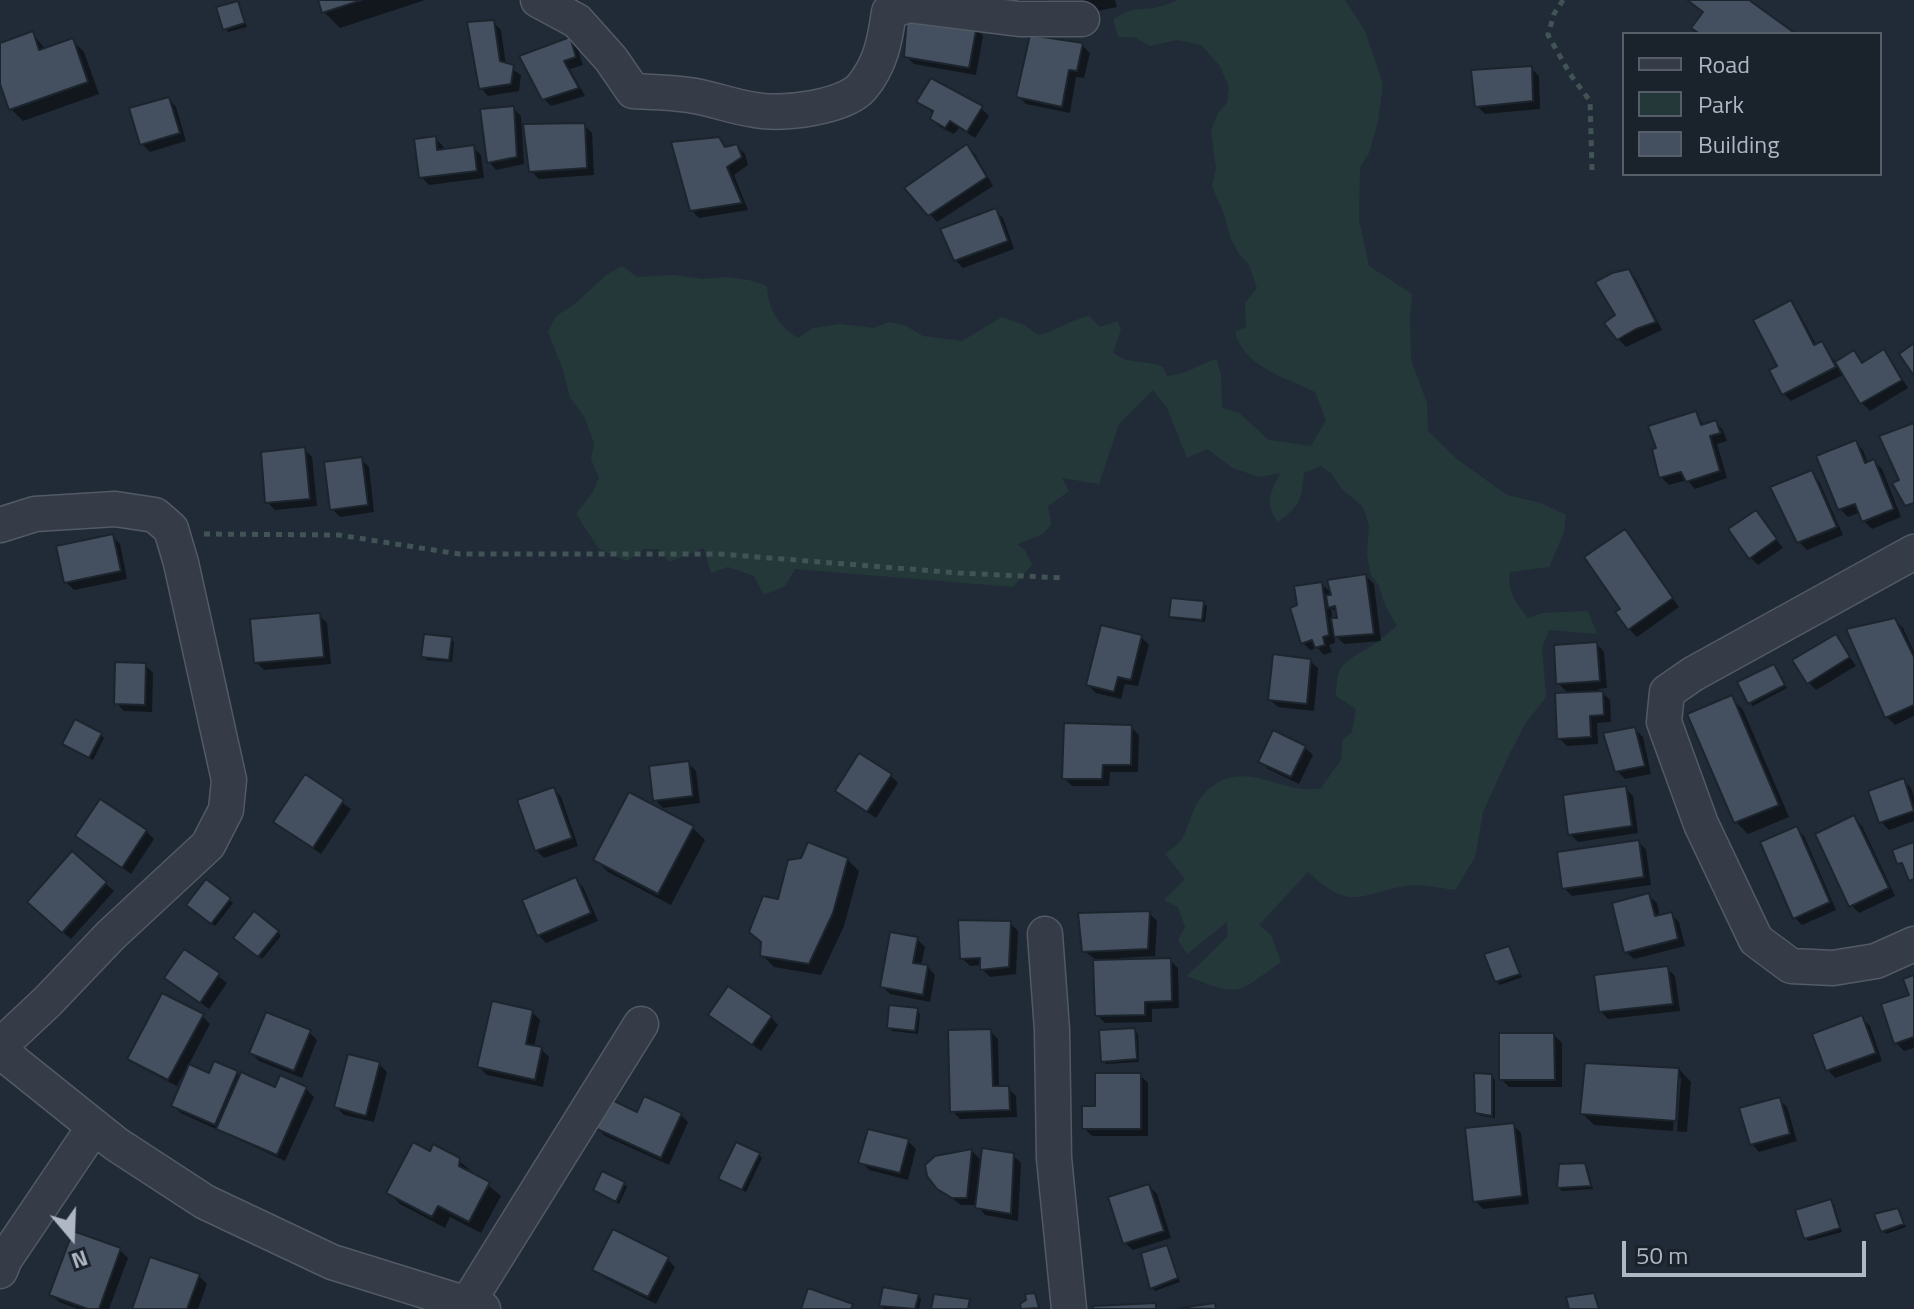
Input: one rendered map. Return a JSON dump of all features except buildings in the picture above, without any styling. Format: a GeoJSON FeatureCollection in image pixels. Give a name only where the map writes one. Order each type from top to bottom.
{"type":"FeatureCollection","features":[{"type":"Feature","properties":{"kind":"street"},"geometry":{"type":"LineString","coordinates":[[538,0],[577,21],[611,59],[633,91],[686,94],[756,111],[802,110],[841,100],[861,88],[883,52],[889,12],[908,5],[1019,19],[1082,19]]}},
{"type":"Feature","properties":{"kind":"street"},"geometry":{"type":"LineString","coordinates":[[0,525],[35,514],[115,509],[155,515],[171,529],[229,780],[226,810],[208,845],[111,935],[0,1048],[94,1127],[205,1202],[418,1300],[475,1307],[641,1024]]}},
{"type":"Feature","properties":{"kind":"street"},"geometry":{"type":"LineString","coordinates":[[1914,552],[1693,674],[1667,692],[1664,722],[1701,824],[1756,940],[1791,966],[1833,968],[1876,961],[1914,944]]}},
{"type":"Feature","properties":{"kind":"street"},"geometry":{"type":"LineString","coordinates":[[1045,934],[1052,1030],[1054,1158],[1069,1309]]}},
{"type":"Feature","properties":{"kind":"street"},"geometry":{"type":"LineString","coordinates":[[0,1271],[94,1127]]}},
{"type":"Feature","properties":{"kind":"path"},"geometry":{"type":"LineString","coordinates":[[1563,0],[1554,14],[1548,35],[1590,101],[1592,170]]}},
{"type":"Feature","properties":{"kind":"path"},"geometry":{"type":"LineString","coordinates":[[171,529],[209,534],[339,535],[459,554],[720,554],[1065,578]]}},
{"type":"Feature","properties":{"kind":"green space"},"geometry":{"type":"Polygon","coordinates":[[[1178,0],[1345,0],[1365,31],[1383,84],[1378,122],[1369,153],[1360,167],[1359,220],[1369,266],[1412,294],[1411,360],[1427,403],[1428,431],[1458,460],[1507,495],[1541,503],[1566,515],[1564,532],[1549,567],[1510,572],[1511,591],[1528,618],[1543,613],[1588,611],[1597,634],[1549,630],[1542,648],[1546,697],[1525,724],[1507,759],[1483,812],[1475,857],[1455,890],[1411,885],[1364,896],[1345,896],[1334,892],[1308,872],[1259,925],[1271,935],[1281,962],[1245,986],[1228,990],[1187,976],[1228,936],[1227,922],[1187,954],[1178,940],[1185,927],[1178,907],[1164,900],[1185,879],[1165,854],[1182,840],[1202,796],[1217,783],[1232,777],[1247,776],[1292,787],[1321,788],[1341,760],[1343,739],[1352,732],[1356,709],[1336,696],[1339,672],[1350,659],[1397,626],[1371,575],[1367,555],[1369,525],[1363,507],[1341,488],[1331,473],[1321,466],[1304,473],[1298,502],[1278,522],[1270,503],[1271,492],[1280,473],[1259,477],[1233,468],[1207,449],[1187,458],[1167,408],[1153,390],[1119,424],[1099,484],[1062,478],[1069,491],[1048,506],[1051,525],[1043,534],[1017,544],[1025,550],[1032,565],[1013,587],[795,569],[785,586],[764,595],[754,576],[728,567],[711,573],[704,548],[669,562],[659,549],[644,549],[627,561],[599,549],[576,514],[593,492],[599,478],[591,459],[594,443],[585,418],[570,397],[548,332],[556,316],[575,304],[606,275],[622,266],[637,277],[727,277],[767,286],[775,316],[798,338],[813,328],[840,324],[873,328],[890,322],[906,326],[923,336],[962,341],[1002,317],[1024,325],[1038,335],[1089,316],[1100,327],[1118,321],[1121,330],[1113,352],[1131,361],[1163,367],[1167,376],[1186,372],[1216,359],[1221,374],[1222,408],[1239,413],[1269,440],[1311,446],[1326,420],[1315,392],[1256,362],[1240,344],[1235,332],[1246,327],[1245,303],[1257,288],[1249,265],[1230,237],[1225,216],[1212,187],[1216,168],[1211,131],[1218,113],[1227,103],[1229,87],[1220,66],[1201,45],[1177,40],[1150,46],[1134,37],[1118,37],[1113,20],[1119,16],[1178,0]]]}}]}
